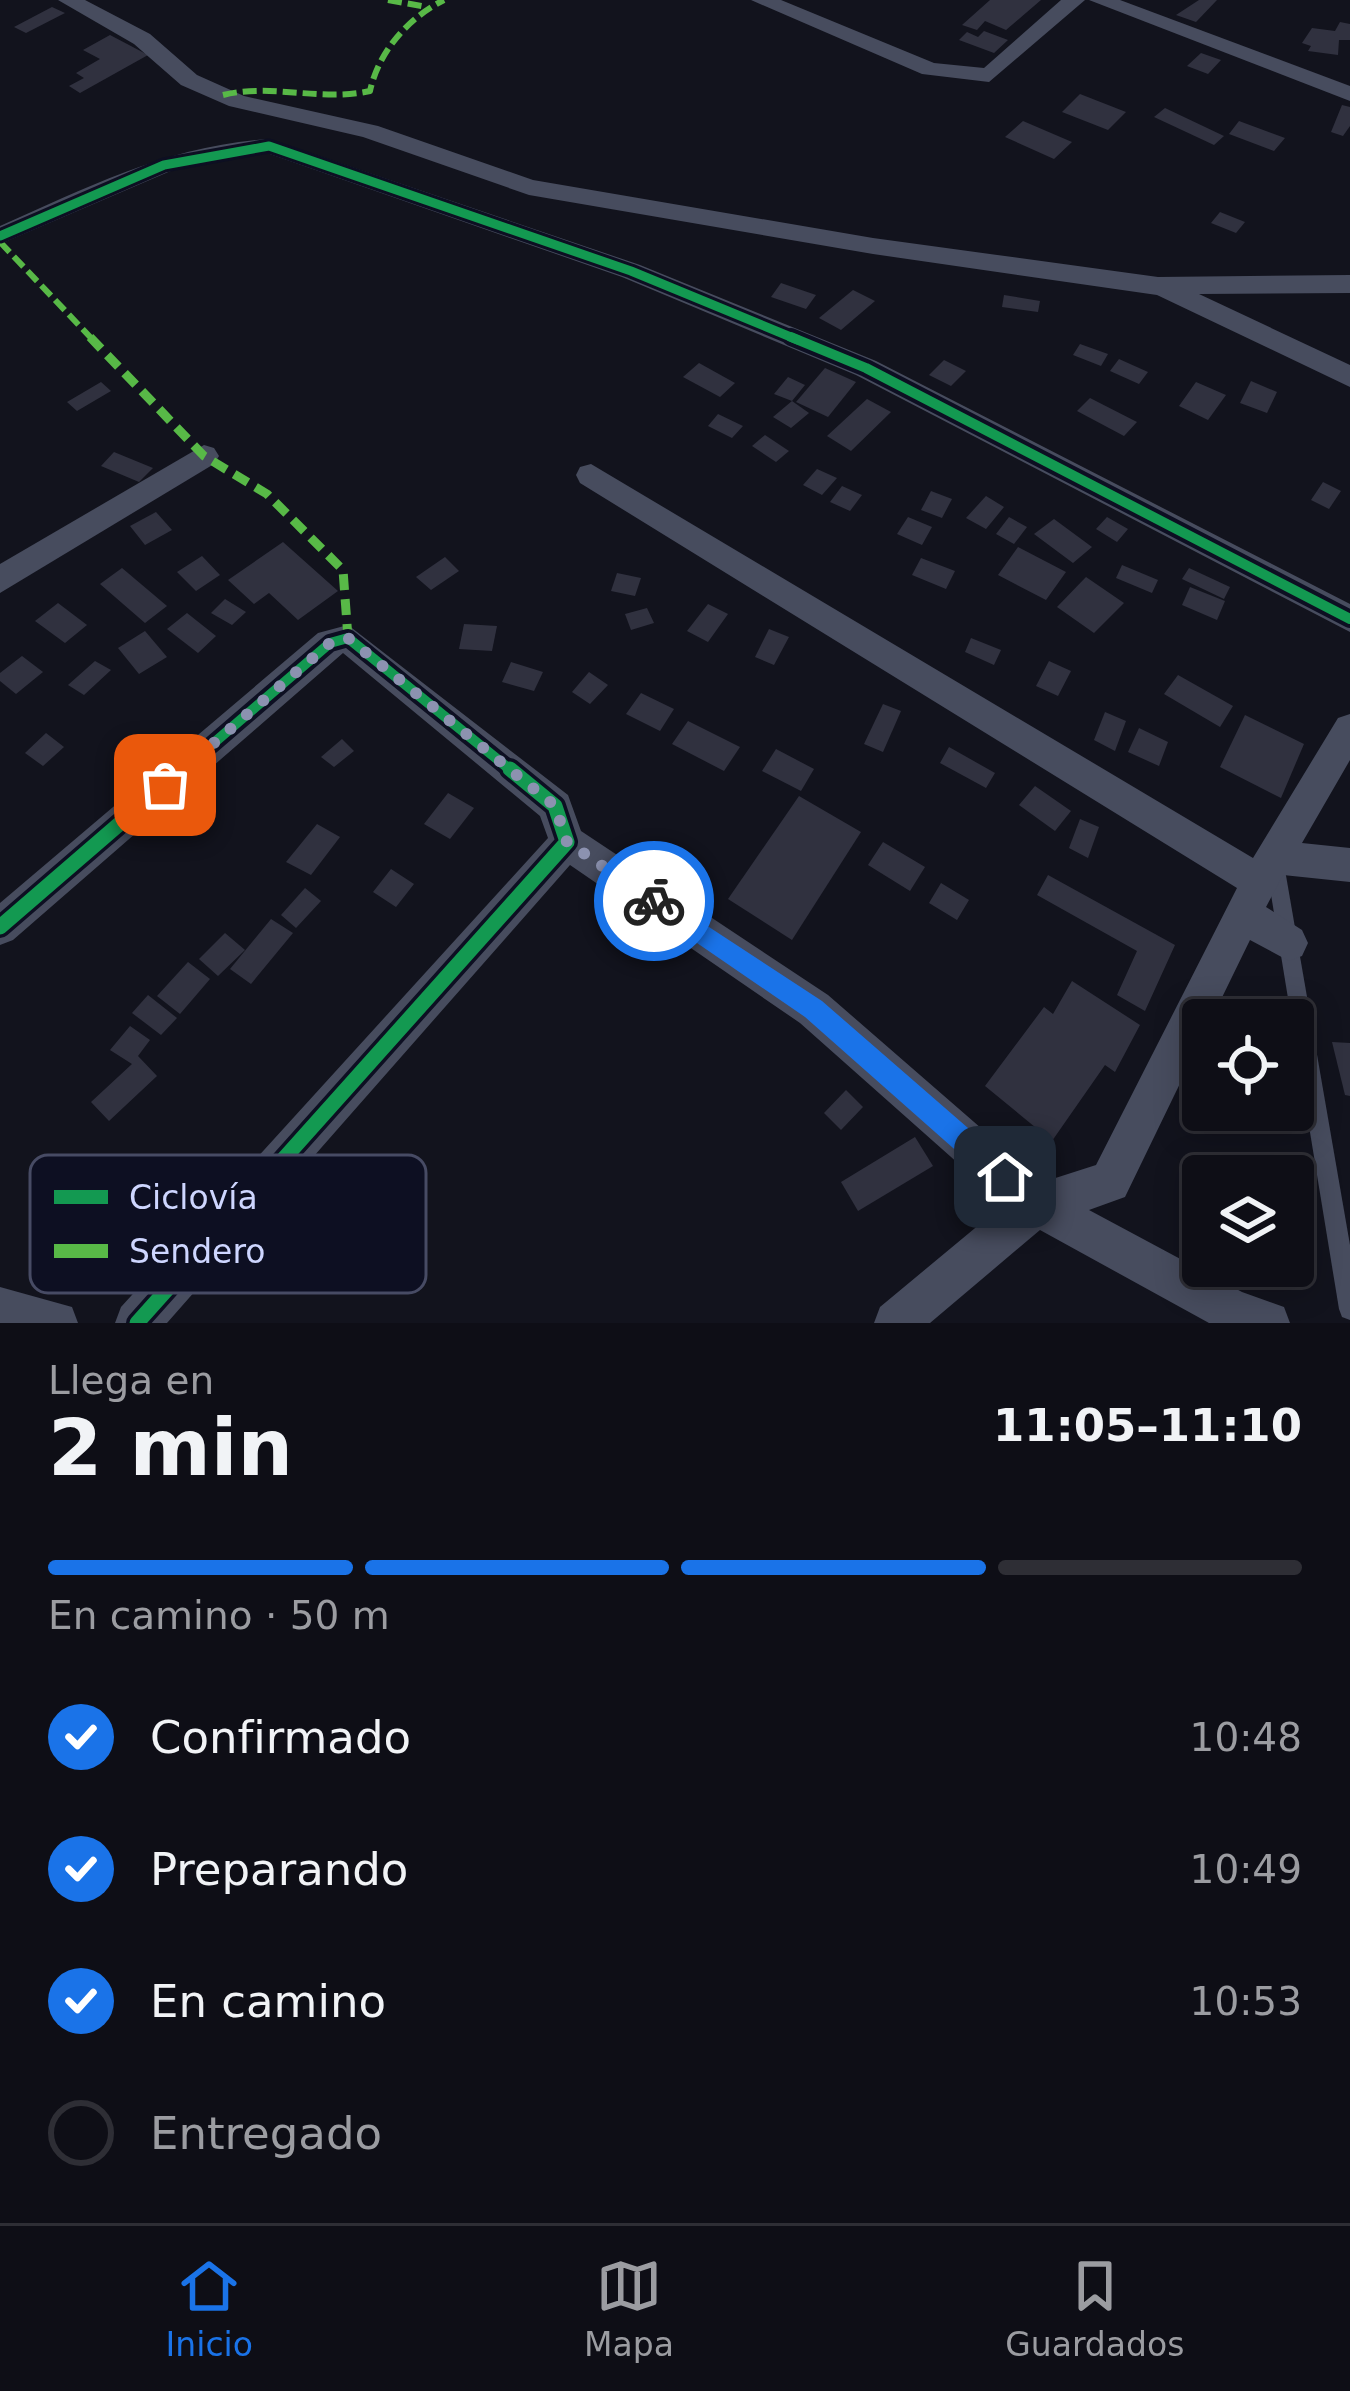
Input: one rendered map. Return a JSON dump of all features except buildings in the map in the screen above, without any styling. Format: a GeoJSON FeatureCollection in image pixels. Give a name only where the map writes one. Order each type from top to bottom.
{"type":"FeatureCollection","features":[{"type":"Feature","properties":{"kind":"street"},"geometry":{"type":"LineString","coordinates":[[70,0],[142,39],[189,80],[237,101],[370,131],[529,188],[873,246],[1158,286],[1350,284]]}},
{"type":"Feature","properties":{"kind":"street"},"geometry":{"type":"LineString","coordinates":[[762,0],[930,70],[989,75],[1074,0]]}},
{"type":"Feature","properties":{"kind":"street"},"geometry":{"type":"LineString","coordinates":[[1100,0],[1350,94]]}},
{"type":"Feature","properties":{"kind":"street"},"geometry":{"type":"LineString","coordinates":[[0,236],[183,157],[224,146],[269,146],[631,272],[866,368],[1350,619]]}},
{"type":"Feature","properties":{"kind":"street"},"geometry":{"type":"LineString","coordinates":[[1158,286],[1350,376]]}},
{"type":"Feature","properties":{"kind":"street"},"geometry":{"type":"LineString","coordinates":[[0,580],[204,456]]}},
{"type":"Feature","properties":{"kind":"street"},"geometry":{"type":"LineString","coordinates":[[591,475],[1259,884],[1289,943]]}},
{"type":"Feature","properties":{"kind":"street"},"geometry":{"type":"LineString","coordinates":[[0,927],[330,643],[348,638],[555,806],[567,842],[814,1009],[1037,1205],[1233,1312],[1268,1323]]}},
{"type":"Feature","properties":{"kind":"street"},"geometry":{"type":"LineString","coordinates":[[896,1323],[1037,1205],[1110,1183],[1259,884],[1350,729]]}},
{"type":"Feature","properties":{"kind":"street"},"geometry":{"type":"LineString","coordinates":[[287,1155],[567,842]]}},
{"type":"Feature","properties":{"kind":"street"},"geometry":{"type":"LineString","coordinates":[[1259,884],[1350,865]]}},
{"type":"Feature","properties":{"kind":"street"},"geometry":{"type":"LineString","coordinates":[[137,1323],[164,1293]]}},
{"type":"Feature","properties":{"kind":"street"},"geometry":{"type":"LineString","coordinates":[[0,1309],[56,1323]]}},
{"type":"Feature","properties":{"kind":"lane"},"geometry":{"type":"LineString","coordinates":[[1259,884],[1289,943],[1350,1309]]}},
{"type":"Feature","properties":{"kind":"marked path"},"geometry":{"type":"LineString","coordinates":[[388,0],[427,7]]}},
{"type":"Feature","properties":{"kind":"marked path"},"geometry":{"type":"LineString","coordinates":[[223,95],[261,89],[330,97],[370,91],[379,65],[397,38],[444,0]]}},
{"type":"Feature","properties":{"kind":"marked path"},"geometry":{"type":"LineString","coordinates":[[0,242],[204,456],[267,494],[343,570],[348,638]]}},
{"type":"Feature","properties":{"kind":"cycle path"},"geometry":{"type":"LineString","coordinates":[[0,236],[164,165],[233,148],[269,146],[631,271],[866,368],[1350,619]]}},
{"type":"Feature","properties":{"kind":"cycle path"},"geometry":{"type":"LineString","coordinates":[[0,927],[330,643],[348,638],[555,806],[567,842],[287,1155]]}},
{"type":"Feature","properties":{"kind":"cycle path"},"geometry":{"type":"LineString","coordinates":[[137,1323],[164,1293]]}},
{"type":"Feature","properties":{"kind":"way so far"},"geometry":{"type":"LineString","coordinates":[[165,785],[330,643],[348,638],[555,806],[567,842],[654,901]]}},
{"type":"Feature","properties":{"kind":"route"},"geometry":{"type":"LineString","coordinates":[[654,901],[814,1009],[1005,1177]]}}]}
